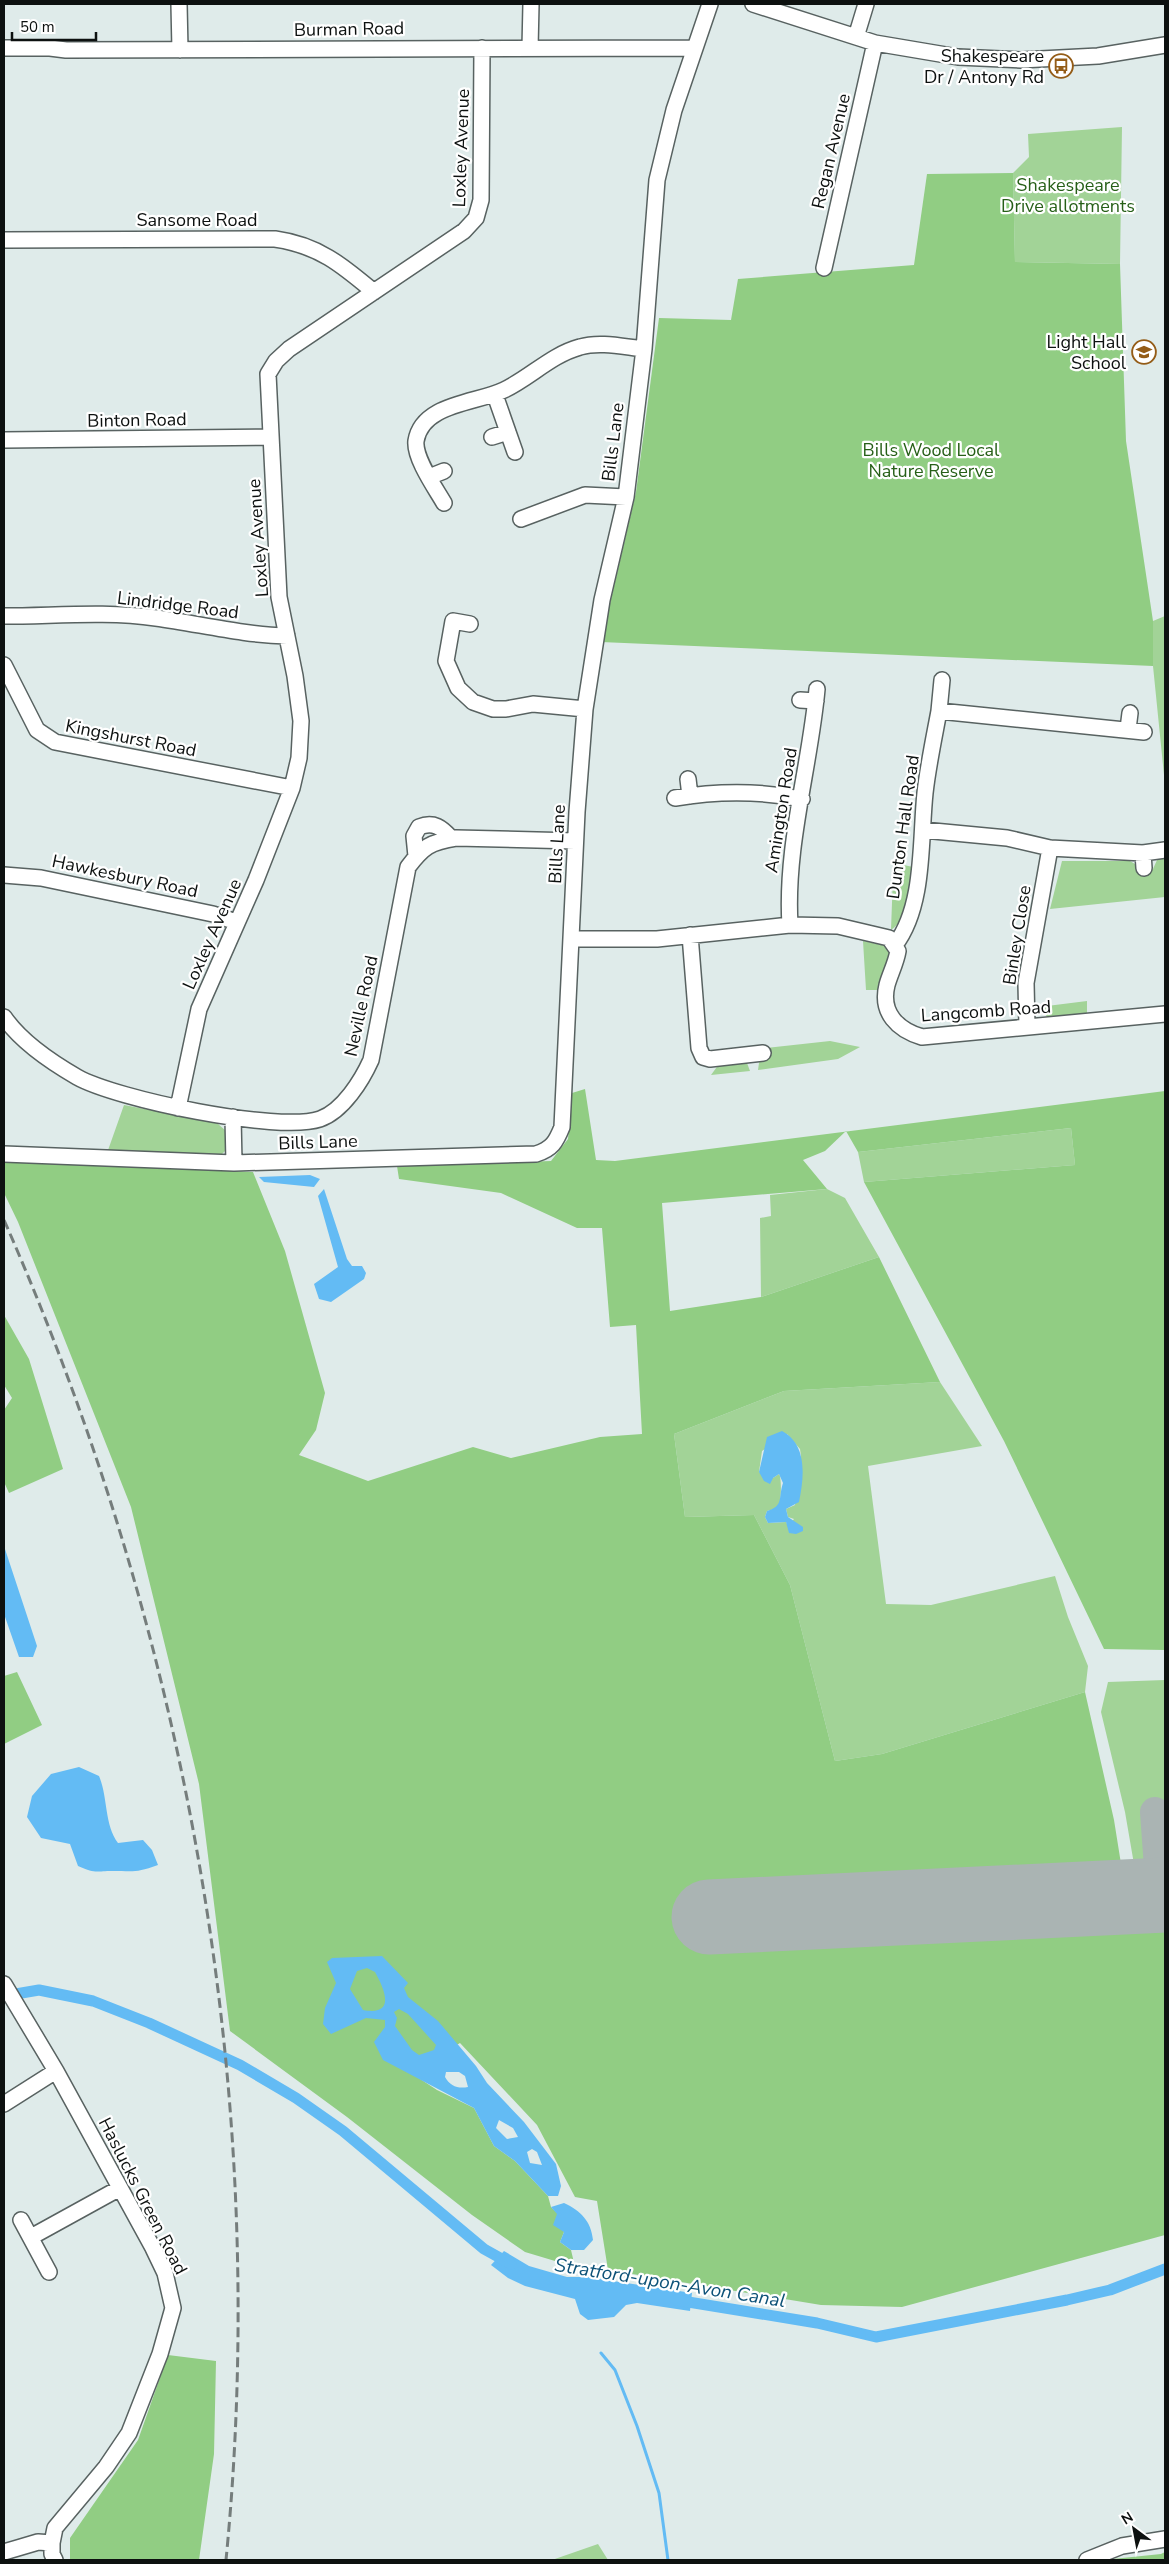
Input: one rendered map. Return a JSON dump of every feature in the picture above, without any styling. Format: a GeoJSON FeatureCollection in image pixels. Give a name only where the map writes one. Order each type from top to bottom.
{"type":"FeatureCollection","features":[{"type":"Feature","properties":{"kind":"street"},"geometry":{"type":"LineString","coordinates":[[179,4],[180,50]]}},
{"type":"Feature","properties":{"kind":"street"},"geometry":{"type":"LineString","coordinates":[[530,48],[532,4]]}},
{"type":"Feature","properties":{"kind":"street","name":"Bills Lane"},"geometry":{"type":"LineString","coordinates":[[4,1154],[234,1163],[536,1154],[551,1148],[562,1127],[576,841],[585,708],[602,600],[626,497],[644,349],[657,180],[674,110],[710,4]]}},
{"type":"Feature","properties":{"kind":"street"},"geometry":{"type":"LineString","coordinates":[[753,4],[875,43],[958,57],[1021,60],[1098,56],[1165,45]]}},
{"type":"Feature","properties":{"kind":"street"},"geometry":{"type":"LineString","coordinates":[[856,37],[866,4]]}},
{"type":"Feature","properties":{"kind":"street","name":"Regan Avenue"},"geometry":{"type":"LineString","coordinates":[[824,268],[875,43]]}},
{"type":"Feature","properties":{"kind":"street","name":"Burman Road"},"geometry":{"type":"LineString","coordinates":[[4,48],[180,50],[694,48]]}},
{"type":"Feature","properties":{"kind":"street","name":"Loxley Avenue"},"geometry":{"type":"LineString","coordinates":[[178,1108],[199,1009],[256,880],[292,788],[300,758],[301,721],[279,597],[268,374],[276,361],[289,349],[464,231],[476,218],[481,200],[482,48]]}},
{"type":"Feature","properties":{"kind":"street","name":"Sansome Road"},"geometry":{"type":"LineString","coordinates":[[4,240],[283,240],[297,242],[317,250],[343,266],[374,292]]}},
{"type":"Feature","properties":{"kind":"street"},"geometry":{"type":"LineString","coordinates":[[444,503],[420,458],[416,442],[420,431],[429,420],[453,404],[495,394],[521,381],[551,358],[580,347],[601,344],[644,349]]}},
{"type":"Feature","properties":{"kind":"street"},"geometry":{"type":"LineString","coordinates":[[495,394],[515,452]]}},
{"type":"Feature","properties":{"kind":"street"},"geometry":{"type":"LineString","coordinates":[[492,437],[508,432]]}},
{"type":"Feature","properties":{"kind":"street","name":"Binton Road"},"geometry":{"type":"LineString","coordinates":[[4,440],[271,437]]}},
{"type":"Feature","properties":{"kind":"street"},"geometry":{"type":"LineString","coordinates":[[429,477],[444,471]]}},
{"type":"Feature","properties":{"kind":"street"},"geometry":{"type":"LineString","coordinates":[[521,519],[585,495],[626,497]]}},
{"type":"Feature","properties":{"kind":"street","name":"Lindridge Road"},"geometry":{"type":"LineString","coordinates":[[4,616],[102,614],[155,618],[215,629],[287,636]]}},
{"type":"Feature","properties":{"kind":"street"},"geometry":{"type":"LineString","coordinates":[[470,624],[453,621],[446,660],[458,688],[473,702],[493,709],[506,709],[533,704],[585,708]]}},
{"type":"Feature","properties":{"kind":"street","name":"Kingshurst Road"},"geometry":{"type":"LineString","coordinates":[[4,665],[38,730],[55,742],[292,788]]}},
{"type":"Feature","properties":{"kind":"street","name":"Dunton Hall Road"},"geometry":{"type":"LineString","coordinates":[[895,944],[909,917],[917,882],[925,792],[939,711],[942,680]]}},
{"type":"Feature","properties":{"kind":"street","name":"Amington Road"},"geometry":{"type":"LineString","coordinates":[[790,925],[788,897],[790,864],[802,799],[817,695],[800,700]]}},
{"type":"Feature","properties":{"kind":"street"},"geometry":{"type":"LineString","coordinates":[[939,711],[1049,724],[1128,729],[1144,732]]}},
{"type":"Feature","properties":{"kind":"street"},"geometry":{"type":"LineString","coordinates":[[1128,729],[1130,713]]}},
{"type":"Feature","properties":{"kind":"street"},"geometry":{"type":"LineString","coordinates":[[688,779],[682,797],[724,793],[777,794],[802,799]]}},
{"type":"Feature","properties":{"kind":"street"},"geometry":{"type":"LineString","coordinates":[[923,830],[1007,838],[1050,848],[1143,861],[1165,850]]}},
{"type":"Feature","properties":{"kind":"street","name":"Neville Road"},"geometry":{"type":"LineString","coordinates":[[4,1017],[19,1035],[77,1077],[107,1090],[178,1108],[233,1117],[293,1123],[321,1119],[350,1095],[362,1080],[371,1060],[408,867],[416,856],[436,840],[451,838],[576,841]]}},
{"type":"Feature","properties":{"kind":"street","name":"Binley Close"},"geometry":{"type":"LineString","coordinates":[[1027,1027],[1026,983],[1050,848]]}},
{"type":"Feature","properties":{"kind":"street","name":"Hawkesbury Road"},"geometry":{"type":"LineString","coordinates":[[4,874],[41,878],[212,914],[236,922]]}},
{"type":"Feature","properties":{"kind":"street"},"geometry":{"type":"LineString","coordinates":[[571,939],[657,939],[790,925],[838,926],[889,938],[895,944]]}},
{"type":"Feature","properties":{"kind":"street"},"geometry":{"type":"LineString","coordinates":[[690,935],[699,1048],[703,1056],[710,1059],[756,1059]]}},
{"type":"Feature","properties":{"kind":"street","name":"Langcomb Road"},"geometry":{"type":"LineString","coordinates":[[895,944],[898,951],[897,959],[887,987],[886,1000],[889,1014],[906,1032],[922,1037],[1165,1014]]}},
{"type":"Feature","properties":{"kind":"street"},"geometry":{"type":"LineString","coordinates":[[233,1117],[234,1163]]}},
{"type":"Feature","properties":{"kind":"street","name":"Haslucks Green Road"},"geometry":{"type":"LineString","coordinates":[[4,1984],[56,2072],[165,2273],[173,2308],[160,2354],[129,2433],[106,2467],[61,2519],[55,2528],[52,2544]]}},
{"type":"Feature","properties":{"kind":"street"},"geometry":{"type":"LineString","coordinates":[[4,2104],[56,2072]]}},
{"type":"Feature","properties":{"kind":"street"},"geometry":{"type":"LineString","coordinates":[[30,2237],[120,2188]]}},
{"type":"Feature","properties":{"kind":"street"},"geometry":{"type":"LineString","coordinates":[[21,2220],[49,2272]]}},
{"type":"Feature","properties":{"kind":"street"},"geometry":{"type":"LineString","coordinates":[[1087,2560],[1122,2546],[1165,2539]]}},
{"type":"Feature","properties":{"kind":"street"},"geometry":{"type":"LineString","coordinates":[[4,2552],[38,2542],[52,2544],[52,2554],[55,2560]]}},
{"type":"Feature","properties":{"kind":"green space","name":"Shakespeare Drive allotments"},"geometry":{"type":"Polygon","coordinates":[[[1122,127],[1120,264],[1015,262],[1013,173],[1029,157],[1028,134],[1122,127]]]}},
{"type":"Feature","properties":{"kind":"green space","name":"Bills Wood Local Nature Reserve"},"geometry":{"type":"Polygon","coordinates":[[[1013,173],[1015,262],[1120,264],[1126,441],[1153,621],[1153,666],[601,642],[636,492],[659,318],[731,320],[738,279],[914,265],[927,174],[1013,173]]]}},
{"type":"Feature","properties":{"kind":"green space"},"geometry":{"type":"Polygon","coordinates":[[[1165,616],[1165,785],[1153,666],[1153,621],[1165,616]]]}},
{"type":"Feature","properties":{"kind":"green space"},"geometry":{"type":"Polygon","coordinates":[[[1165,856],[1165,897],[1050,909],[1062,861],[1130,861],[1135,864],[1137,873],[1153,869],[1157,860],[1165,856]]]}},
{"type":"Feature","properties":{"kind":"green space"},"geometry":{"type":"Polygon","coordinates":[[[899,864],[913,867],[911,884],[906,910],[902,918],[891,930],[893,875],[896,874],[899,864]]]}},
{"type":"Feature","properties":{"kind":"green space"},"geometry":{"type":"Polygon","coordinates":[[[863,941],[886,946],[891,953],[879,990],[866,990],[863,941]]]}},
{"type":"Feature","properties":{"kind":"green space"},"geometry":{"type":"Polygon","coordinates":[[[1087,1001],[1087,1014],[1049,1019],[1039,1007],[1087,1001]]]}},
{"type":"Feature","properties":{"kind":"green space"},"geometry":{"type":"Polygon","coordinates":[[[830,1041],[860,1047],[838,1059],[758,1070],[766,1048],[830,1041]]]}},
{"type":"Feature","properties":{"kind":"green space"},"geometry":{"type":"Polygon","coordinates":[[[740,1060],[747,1063],[750,1071],[711,1075],[719,1064],[740,1060]]]}},
{"type":"Feature","properties":{"kind":"green space"},"geometry":{"type":"Polygon","coordinates":[[[585,1089],[596,1160],[615,1161],[845,1132],[825,1151],[803,1160],[827,1189],[662,1203],[670,1311],[761,1297],[879,1257],[940,1382],[784,1391],[674,1434],[685,1517],[754,1515],[790,1585],[835,1761],[882,1754],[1085,1692],[1114,1820],[1122,1870],[698,1900],[707,1943],[908,1932],[1165,1929],[1165,2235],[902,2307],[821,2305],[608,2270],[597,2201],[575,2197],[537,2125],[460,2043],[411,2073],[437,2090],[474,2108],[494,2146],[515,2161],[548,2196],[551,2207],[558,2214],[564,2232],[560,2242],[571,2250],[575,2267],[525,2252],[472,2215],[347,2117],[230,2031],[199,1784],[131,1507],[18,1222],[4,1193],[4,1161],[253,1172],[285,1251],[325,1393],[316,1430],[299,1455],[368,1481],[473,1447],[511,1458],[600,1437],[642,1434],[636,1325],[610,1327],[602,1228],[577,1228],[501,1193],[399,1179],[397,1166],[551,1161],[568,1139],[572,1093],[585,1089]]]}},
{"type":"Feature","properties":{"kind":"green space"},"geometry":{"type":"Polygon","coordinates":[[[1165,1091],[1165,1650],[1104,1649],[1004,1441],[864,1182],[1075,1165],[1071,1128],[858,1152],[846,1132],[1165,1091]]]}},
{"type":"Feature","properties":{"kind":"green space"},"geometry":{"type":"Polygon","coordinates":[[[124,1105],[217,1123],[226,1131],[227,1149],[222,1154],[107,1153],[124,1105]]]}},
{"type":"Feature","properties":{"kind":"green space"},"geometry":{"type":"Polygon","coordinates":[[[1071,1128],[1075,1165],[864,1182],[858,1152],[1071,1128]]]}},
{"type":"Feature","properties":{"kind":"green space"},"geometry":{"type":"Polygon","coordinates":[[[827,1189],[845,1198],[879,1257],[761,1297],[760,1218],[771,1216],[770,1195],[827,1189]]]}},
{"type":"Feature","properties":{"kind":"green space"},"geometry":{"type":"Polygon","coordinates":[[[4,1315],[29,1359],[63,1469],[9,1493],[4,1482],[4,1410],[12,1398],[4,1385],[4,1315]]]}},
{"type":"Feature","properties":{"kind":"green space"},"geometry":{"type":"Polygon","coordinates":[[[940,1382],[982,1446],[868,1466],[886,1604],[931,1605],[1055,1576],[1068,1617],[1088,1666],[1085,1692],[882,1754],[835,1761],[790,1585],[754,1515],[685,1517],[674,1434],[784,1391],[940,1382]],[[787,1434],[762,1451],[759,1472],[773,1478],[779,1474],[781,1480],[780,1504],[777,1508],[767,1511],[765,1517],[768,1523],[786,1522],[788,1526],[794,1519],[788,1517],[786,1509],[795,1505],[801,1456],[800,1449],[787,1434]]]}},
{"type":"Feature","properties":{"kind":"green space"},"geometry":{"type":"Polygon","coordinates":[[[17,1672],[42,1725],[4,1744],[4,1676],[17,1672]]]}},
{"type":"Feature","properties":{"kind":"green space"},"geometry":{"type":"Polygon","coordinates":[[[1165,1680],[1165,1929],[908,1932],[707,1943],[698,1900],[1135,1870],[1125,1812],[1101,1712],[1108,1682],[1165,1680]]]}},
{"type":"Feature","properties":{"kind":"green space"},"geometry":{"type":"Polygon","coordinates":[[[168,2355],[216,2361],[214,2454],[199,2560],[70,2560],[70,2538],[138,2440],[168,2355]]]}},
{"type":"Feature","properties":{"kind":"green space"},"geometry":{"type":"Polygon","coordinates":[[[598,2544],[608,2560],[552,2560],[598,2544]]]}},
{"type":"Feature","properties":{"kind":"green space"},"geometry":{"type":"Polygon","coordinates":[[[1165,2552],[1165,2560],[1103,2560],[1161,2554],[1165,2552]]]}},
{"type":"Feature","properties":{"kind":"water"},"geometry":{"type":"Polygon","coordinates":[[[310,1175],[320,1179],[314,1187],[264,1182],[259,1177],[310,1175]]]}},
{"type":"Feature","properties":{"kind":"water"},"geometry":{"type":"Polygon","coordinates":[[[324,1189],[347,1259],[352,1266],[362,1266],[366,1273],[364,1279],[331,1302],[319,1299],[314,1284],[338,1267],[318,1196],[324,1189]]]}},
{"type":"Feature","properties":{"kind":"water"},"geometry":{"type":"Polygon","coordinates":[[[782,1431],[796,1444],[802,1462],[803,1472],[799,1502],[786,1509],[788,1517],[803,1527],[803,1531],[796,1534],[789,1533],[786,1522],[768,1523],[765,1517],[767,1511],[778,1504],[783,1483],[779,1474],[773,1478],[770,1484],[764,1481],[759,1472],[767,1437],[782,1431]]]}},
{"type":"Feature","properties":{"kind":"water"},"geometry":{"type":"Polygon","coordinates":[[[4,1546],[37,1646],[33,1657],[19,1657],[4,1614],[4,1546]]]}},
{"type":"Feature","properties":{"kind":"water"},"geometry":{"type":"Polygon","coordinates":[[[79,1767],[99,1776],[110,1827],[118,1843],[143,1840],[152,1850],[158,1865],[135,1871],[92,1871],[78,1866],[70,1844],[41,1838],[27,1817],[32,1796],[51,1774],[79,1767]]]}},
{"type":"Feature","properties":{"kind":"water"},"geometry":{"type":"Polygon","coordinates":[[[382,1956],[408,1983],[404,1988],[408,1997],[438,2021],[476,2066],[487,2083],[524,2122],[556,2164],[561,2186],[558,2196],[548,2196],[515,2161],[494,2146],[474,2108],[383,2060],[374,2042],[385,2027],[385,2020],[366,2018],[331,2034],[323,2024],[325,2008],[336,1983],[327,1962],[332,1958],[382,1956]],[[367,1968],[357,1971],[350,1989],[363,2010],[373,2011],[380,2009],[384,2005],[385,2000],[382,1986],[375,1972],[367,1968]],[[399,2009],[394,2012],[397,2018],[395,2026],[412,2050],[419,2055],[434,2050],[436,2045],[408,2014],[399,2009]],[[446,2072],[445,2077],[449,2083],[455,2086],[461,2088],[468,2087],[465,2076],[459,2072],[446,2072]],[[499,2120],[496,2128],[507,2139],[518,2137],[513,2128],[499,2120]],[[532,2149],[527,2152],[530,2163],[542,2165],[537,2152],[532,2149]]]}},
{"type":"Feature","properties":{"kind":"water"},"geometry":{"type":"Polygon","coordinates":[[[564,2203],[580,2213],[590,2227],[593,2240],[584,2250],[571,2250],[560,2242],[564,2232],[553,2225],[557,2214],[551,2207],[564,2203]]]}},
{"type":"Feature","properties":{"kind":"water"},"geometry":{"type":"Polygon","coordinates":[[[504,2251],[529,2266],[567,2277],[587,2277],[692,2293],[690,2311],[637,2303],[626,2305],[614,2317],[588,2320],[580,2314],[575,2299],[525,2286],[508,2278],[491,2265],[504,2251]]]}},
{"type":"Feature","properties":{"kind":"waterway","name":"Stratford-upon-Avon Canal"},"geometry":{"type":"LineString","coordinates":[[4,1996],[39,1990],[93,2001],[149,2023],[240,2065],[296,2098],[343,2131],[484,2249],[511,2264]]}},
{"type":"Feature","properties":{"kind":"waterway","name":"Stratford-upon-Avon Canal"},"geometry":{"type":"LineString","coordinates":[[676,2300],[817,2323],[876,2337],[1110,2290],[1165,2269]]}},
{"type":"Feature","properties":{"kind":"waterway"},"geometry":{"type":"LineString","coordinates":[[601,2353],[615,2370],[637,2426],[659,2493],[668,2560]]}},
{"type":"Feature","properties":{"kind":"taxiway"},"geometry":{"type":"LineString","coordinates":[[1155,1812],[1161,1895]]}},
{"type":"Feature","properties":{"kind":"runway"},"geometry":{"type":"LineString","coordinates":[[709,1917],[1165,1895]]}},
{"type":"Feature","properties":{"kind":"railway"},"geometry":{"type":"LineString","coordinates":[[4,1220],[68,1379],[123,1542],[167,1708],[201,1876],[224,2045],[236,2216],[237,2388],[226,2560]]}},
{"type":"Feature","properties":{"kind":"place","name":"Shakespeare Dr / Antony Rd"},"geometry":{"type":"Point","coordinates":[1061,66]}},
{"type":"Feature","properties":{"kind":"place","name":"Light Hall School"},"geometry":{"type":"Point","coordinates":[1144,352]}}]}
